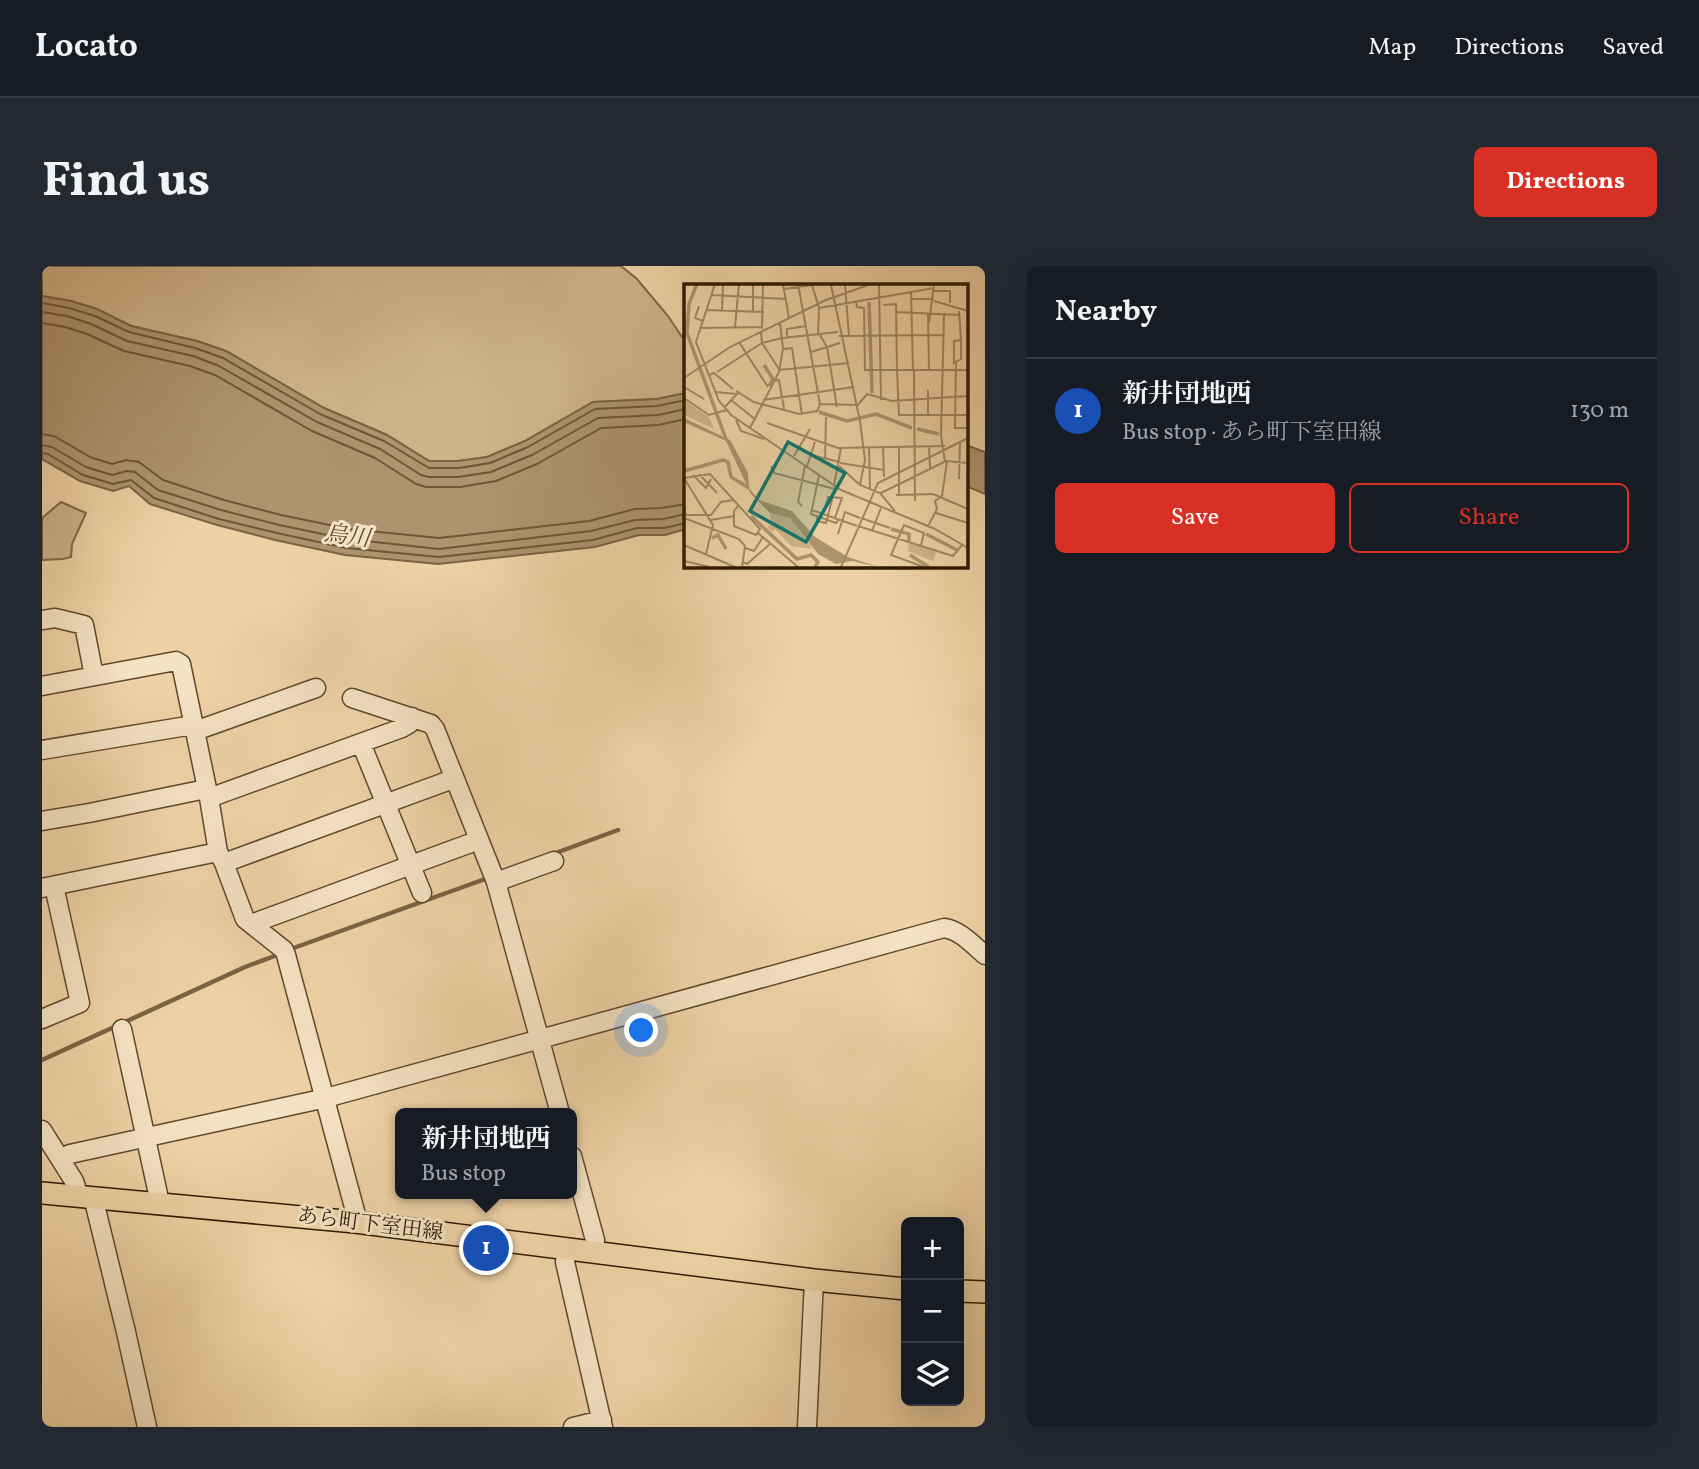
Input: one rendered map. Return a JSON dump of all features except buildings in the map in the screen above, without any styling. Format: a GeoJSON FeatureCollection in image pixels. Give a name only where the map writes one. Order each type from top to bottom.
{"type":"FeatureCollection","features":[{"type":"Feature","properties":{"kind":"main road","name":"あら町下室田線"},"geometry":{"type":"LineString","coordinates":[[42,1193],[355,1222],[901,1289]]}},
{"type":"Feature","properties":{"kind":"main road"},"geometry":{"type":"LineString","coordinates":[[964,1291],[985,1292]]}},
{"type":"Feature","properties":{"kind":"street"},"geometry":{"type":"LineString","coordinates":[[42,620],[55,618],[84,625],[94,676]]}},
{"type":"Feature","properties":{"kind":"street"},"geometry":{"type":"LineString","coordinates":[[42,686],[176,661],[181,664],[221,858],[246,919],[284,950],[286,955],[326,1098],[355,1212],[355,1222]]}},
{"type":"Feature","properties":{"kind":"street"},"geometry":{"type":"LineString","coordinates":[[42,750],[194,728],[316,688]]}},
{"type":"Feature","properties":{"kind":"street"},"geometry":{"type":"LineString","coordinates":[[352,698],[412,717],[430,724],[435,729],[496,882],[559,1108]]}},
{"type":"Feature","properties":{"kind":"street"},"geometry":{"type":"LineString","coordinates":[[42,821],[207,793],[402,728],[409,724],[412,717]]}},
{"type":"Feature","properties":{"kind":"street"},"geometry":{"type":"LineString","coordinates":[[361,743],[422,893]]}},
{"type":"Feature","properties":{"kind":"street"},"geometry":{"type":"LineString","coordinates":[[42,1019],[80,1003],[48,887],[221,858],[453,779]]}},
{"type":"Feature","properties":{"kind":"street"},"geometry":{"type":"LineString","coordinates":[[251,924],[479,840]]}},
{"type":"Feature","properties":{"kind":"street"},"geometry":{"type":"LineString","coordinates":[[496,882],[554,861]]}},
{"type":"Feature","properties":{"kind":"street"},"geometry":{"type":"LineString","coordinates":[[60,1159],[70,1154],[326,1098],[944,928],[955,931],[985,955]]}},
{"type":"Feature","properties":{"kind":"street"},"geometry":{"type":"LineString","coordinates":[[122,1029],[158,1204]]}},
{"type":"Feature","properties":{"kind":"street"},"geometry":{"type":"LineString","coordinates":[[42,1130],[76,1186],[95,1205],[147,1427]]}},
{"type":"Feature","properties":{"kind":"street"},"geometry":{"type":"LineString","coordinates":[[577,1174],[595,1240],[594,1251]]}},
{"type":"Feature","properties":{"kind":"street"},"geometry":{"type":"LineString","coordinates":[[566,1249],[565,1262],[603,1424],[573,1427]]}},
{"type":"Feature","properties":{"kind":"street"},"geometry":{"type":"LineString","coordinates":[[807,1427],[814,1280]]}},
{"type":"Feature","properties":{"kind":"shaded area"},"geometry":{"type":"Polygon","coordinates":[[[42,266],[621,266],[637,279],[684,340],[684,393],[657,399],[593,402],[525,441],[487,457],[429,461],[387,435],[324,408],[226,351],[197,341],[131,326],[97,309],[71,301],[42,296],[42,266]]]}},
{"type":"Feature","properties":{"kind":"shaded area"},"geometry":{"type":"Polygon","coordinates":[[[61,502],[86,513],[72,544],[71,557],[42,560],[42,518],[61,502]]]}},
{"type":"Feature","properties":{"kind":"water","name":"烏川"},"geometry":{"type":"Polygon","coordinates":[[[42,296],[71,301],[97,309],[131,326],[197,341],[226,351],[324,408],[387,435],[429,461],[487,457],[525,441],[593,402],[657,399],[684,393],[684,530],[665,535],[639,535],[595,547],[438,564],[345,555],[217,525],[150,504],[129,486],[113,491],[80,481],[42,459],[42,296]]]}},
{"type":"Feature","properties":{"kind":"water"},"geometry":{"type":"Polygon","coordinates":[[[968,446],[985,452],[985,494],[968,487],[968,446]]]}},
{"type":"Feature","properties":{"kind":"waterway"},"geometry":{"type":"LineString","coordinates":[[553,854],[618,830]]}},
{"type":"Feature","properties":{"kind":"waterway"},"geometry":{"type":"LineString","coordinates":[[288,950],[488,878]]}},
{"type":"Feature","properties":{"kind":"waterway"},"geometry":{"type":"LineString","coordinates":[[42,1060],[245,967],[280,954]]}},
{"type":"Feature","properties":{"kind":"place","name":"新井団地西"},"geometry":{"type":"Point","coordinates":[486,1248]}}]}
